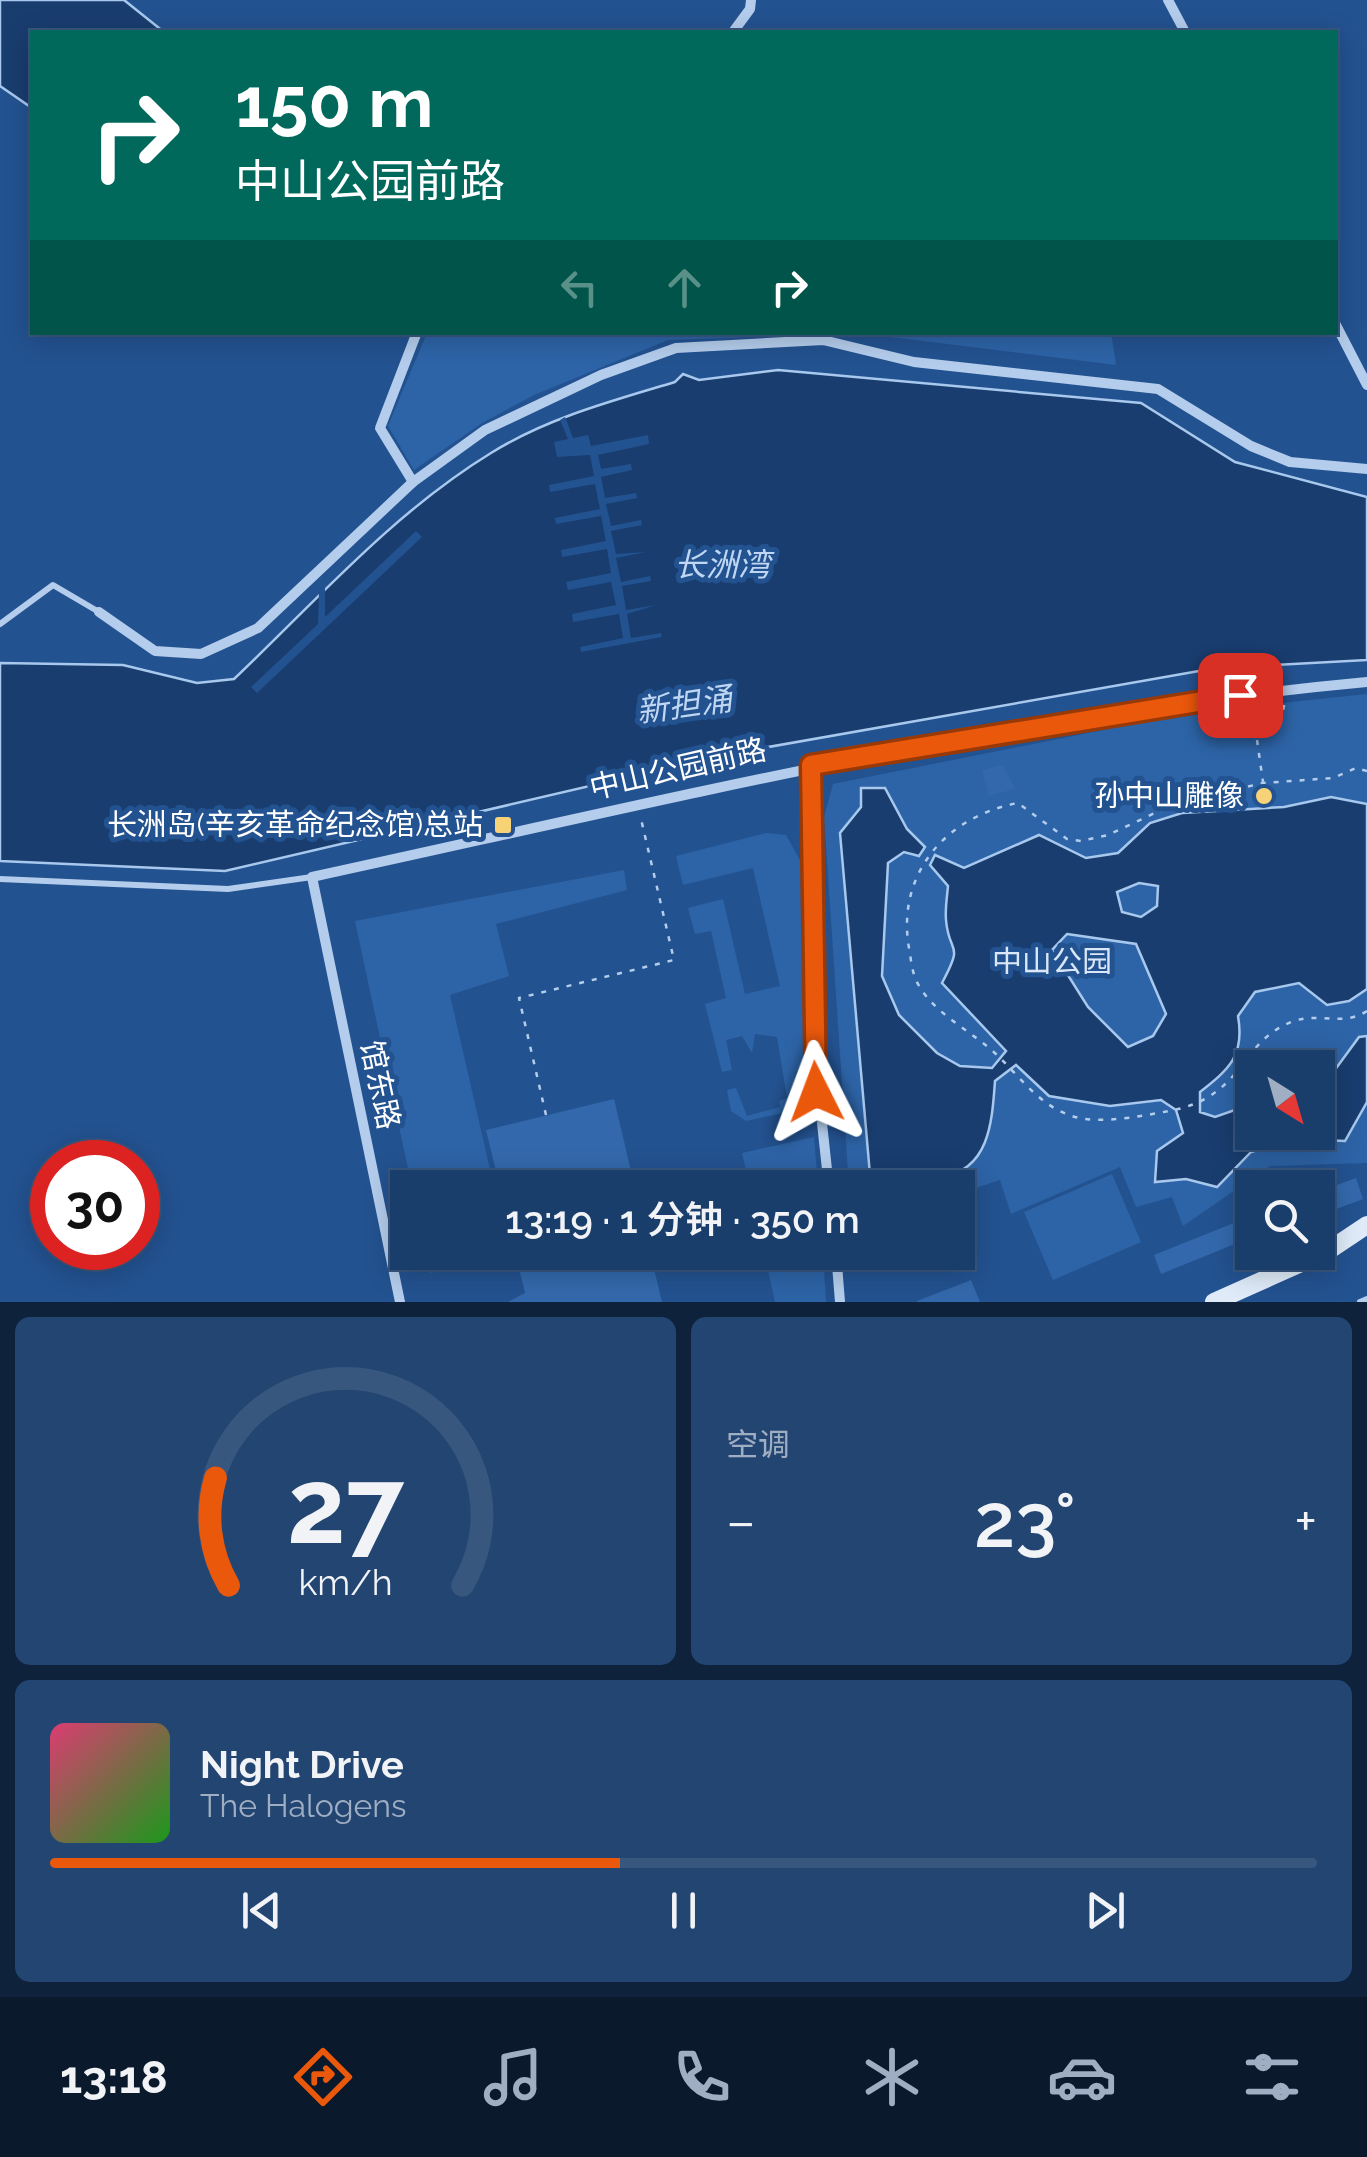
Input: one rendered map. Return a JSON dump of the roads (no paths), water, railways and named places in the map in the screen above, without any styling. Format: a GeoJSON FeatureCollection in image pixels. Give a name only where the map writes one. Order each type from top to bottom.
{"type":"FeatureCollection","features":[{"type":"Feature","properties":{"kind":"main road"},"geometry":{"type":"LineString","coordinates":[[1214,1302],[1328,1251],[1367,1224]]}},
{"type":"Feature","properties":{"kind":"street"},"geometry":{"type":"LineString","coordinates":[[734,30],[751,0]]}},
{"type":"Feature","properties":{"kind":"street"},"geometry":{"type":"LineString","coordinates":[[1168,0],[1184,30]]}},
{"type":"Feature","properties":{"kind":"street"},"geometry":{"type":"LineString","coordinates":[[1338,330],[1367,386]]}},
{"type":"Feature","properties":{"kind":"street"},"geometry":{"type":"LineString","coordinates":[[413,482],[380,428],[416,335]]}},
{"type":"Feature","properties":{"kind":"street"},"geometry":{"type":"LineString","coordinates":[[98,612],[155,652],[201,654],[258,628],[413,482],[485,430],[601,375],[676,348],[823,340],[914,362],[1158,390],[1250,446],[1290,462],[1367,469]]}},
{"type":"Feature","properties":{"kind":"street","name":"中山公园前路"},"geometry":{"type":"LineString","coordinates":[[312,878],[811,765],[1217,698],[1367,682]]}},
{"type":"Feature","properties":{"kind":"street"},"geometry":{"type":"LineString","coordinates":[[811,765],[814,1049],[826,1170]]}},
{"type":"Feature","properties":{"kind":"street","name":"馆东路"},"geometry":{"type":"LineString","coordinates":[[312,878],[400,1302]]}},
{"type":"Feature","properties":{"kind":"street"},"geometry":{"type":"LineString","coordinates":[[837,1270],[840,1302]]}},
{"type":"Feature","properties":{"kind":"lane"},"geometry":{"type":"LineString","coordinates":[[0,624],[53,585],[98,612]]}},
{"type":"Feature","properties":{"kind":"lane","name":"中山公园前路"},"geometry":{"type":"LineString","coordinates":[[0,879],[228,890],[312,878]]}},
{"type":"Feature","properties":{"kind":"lane"},"geometry":{"type":"LineString","coordinates":[[1360,1302],[1367,1299]]}},
{"type":"Feature","properties":{"kind":"water"},"geometry":{"type":"Polygon","coordinates":[[[0,0],[124,0],[162,30],[30,30],[30,107],[0,86],[0,0]]]}},
{"type":"Feature","properties":{"kind":"water","name":"长洲湾"},"geometry":{"type":"Polygon","coordinates":[[[778,370],[1141,403],[1235,462],[1367,497],[1367,660],[1216,668],[723,755],[225,871],[0,861],[0,663],[123,665],[197,683],[234,679],[389,530],[455,477],[512,441],[580,412],[675,382],[683,374],[699,380],[778,370]]]}},
{"type":"Feature","properties":{"kind":"water"},"geometry":{"type":"Polygon","coordinates":[[[861,788],[885,788],[907,829],[925,847],[919,856],[904,852],[888,863],[882,976],[899,1015],[937,1053],[960,1066],[992,1068],[1006,1051],[942,983],[954,954],[946,920],[948,886],[930,865],[935,855],[964,868],[1039,835],[1086,858],[1118,853],[1150,823],[1182,813],[1284,807],[1331,797],[1367,804],[1367,989],[1349,1001],[1327,1005],[1299,983],[1255,992],[1238,1016],[1240,1030],[1235,1055],[1200,1092],[1200,1112],[1215,1117],[1235,1110],[1235,1150],[1258,1150],[1251,1152],[1217,1187],[1186,1179],[1155,1182],[1157,1151],[1183,1133],[1176,1110],[1161,1100],[1110,1106],[1049,1096],[1016,1065],[995,1081],[990,1127],[979,1154],[970,1164],[961,1170],[870,1170],[840,833],[861,807],[861,788]],[[1139,883],[1117,892],[1122,912],[1141,917],[1157,906],[1158,886],[1139,883]],[[1067,934],[1052,950],[1088,1007],[1128,1047],[1153,1036],[1166,1014],[1136,944],[1067,934]]]}},
{"type":"Feature","properties":{"kind":"water"},"geometry":{"type":"Polygon","coordinates":[[[1367,1036],[1367,1102],[1345,1141],[1335,1141],[1335,1070],[1359,1037],[1367,1036]]]}},
{"type":"Feature","properties":{"kind":"place","name":"孙中山雕像"},"geometry":{"type":"Point","coordinates":[1264,796]}},
{"type":"Feature","properties":{"kind":"place","name":"长洲岛(辛亥革命纪念馆)总站"},"geometry":{"type":"Point","coordinates":[503,825]}},
{"type":"Feature","properties":{"kind":"water label","name":"新担涌"},"geometry":{"type":"Point","coordinates":[684,705]}},
{"type":"Feature","properties":{"kind":"park label","name":"中山公园"},"geometry":{"type":"Point","coordinates":[1052,962]}}]}
